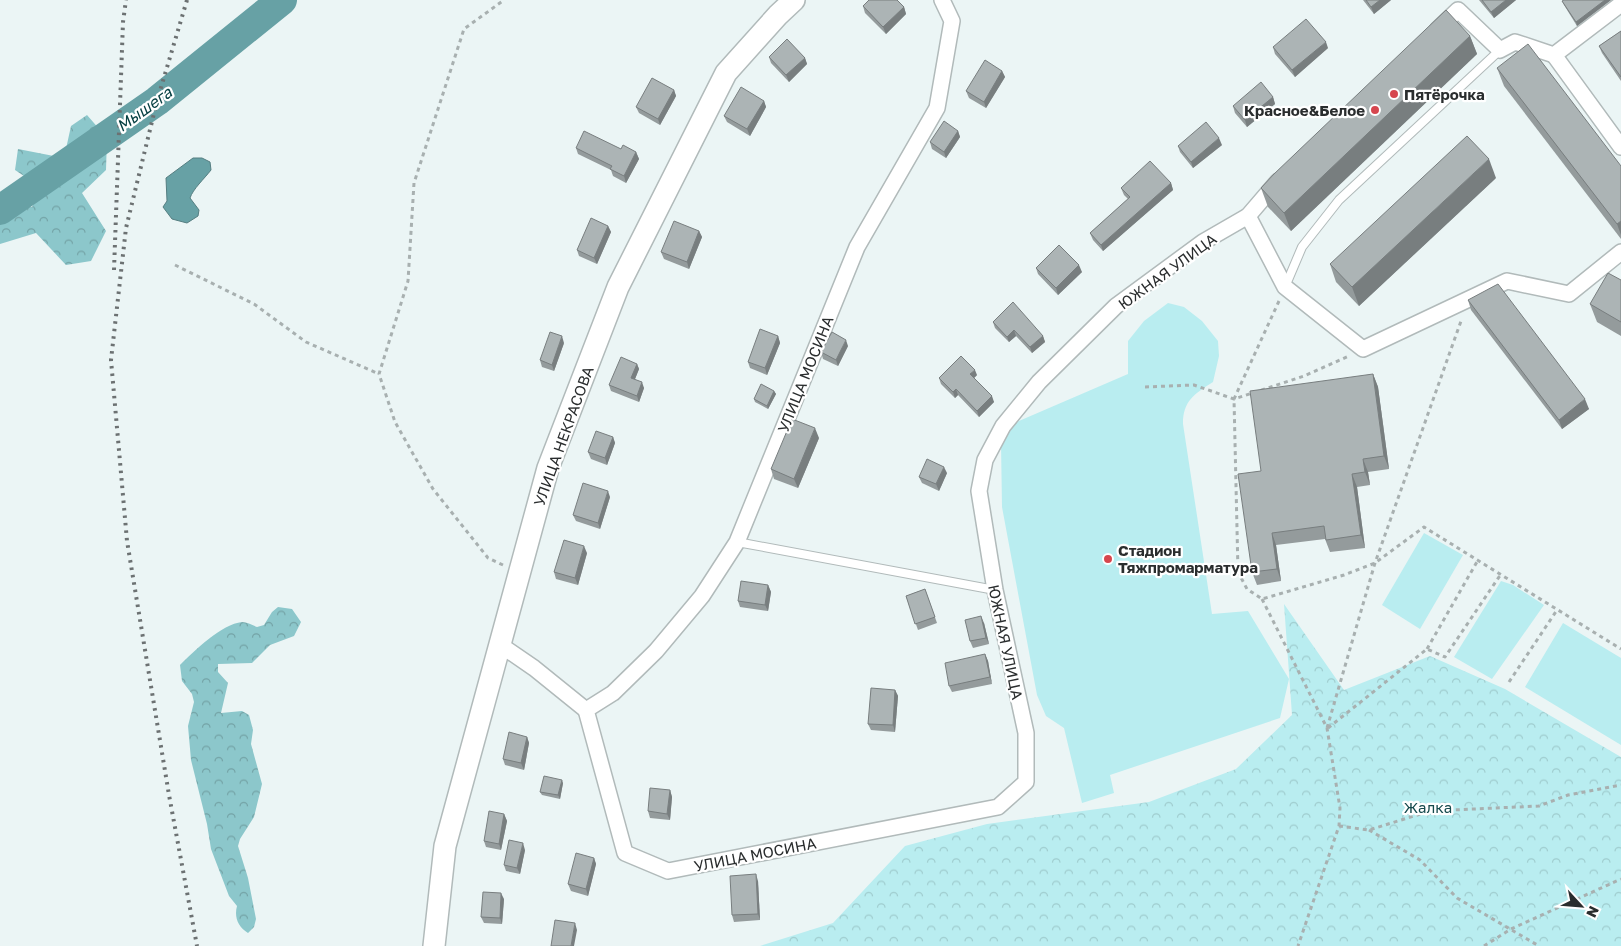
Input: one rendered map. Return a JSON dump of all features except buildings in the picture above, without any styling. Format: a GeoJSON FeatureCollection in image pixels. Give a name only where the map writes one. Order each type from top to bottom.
{"type":"FeatureCollection","features":[{"type":"Feature","properties":{"kind":"main road","name":"УЛИЦА НЕКРАСОВА"},"geometry":{"type":"LineString","coordinates":[[434,946],[445,846],[548,468],[618,287],[726,73],[794,0]]}},
{"type":"Feature","properties":{"kind":"street","name":"УЛИЦА МОСИНА"},"geometry":{"type":"LineString","coordinates":[[942,0],[952,21],[937,108],[857,247],[737,542],[702,596],[656,651],[613,693],[586,710],[625,853],[668,870],[998,807],[1026,782]]}},
{"type":"Feature","properties":{"kind":"street"},"geometry":{"type":"LineString","coordinates":[[1554,55],[1621,4]]}},
{"type":"Feature","properties":{"kind":"street"},"geometry":{"type":"LineString","coordinates":[[1429,37],[1458,10],[1500,50],[1515,42],[1554,55],[1621,146]]}},
{"type":"Feature","properties":{"kind":"street","name":"ЮЖНАЯ УЛИЦА"},"geometry":{"type":"LineString","coordinates":[[1026,782],[1026,733],[995,590],[979,491],[985,460],[1003,426],[1039,382],[1116,306],[1203,242],[1248,216],[1285,173]]}},
{"type":"Feature","properties":{"kind":"street"},"geometry":{"type":"LineString","coordinates":[[1248,216],[1285,287],[1363,349],[1468,302],[1507,282],[1568,294],[1621,252]]}},
{"type":"Feature","properties":{"kind":"street"},"geometry":{"type":"LineString","coordinates":[[499,644],[534,668],[586,710]]}},
{"type":"Feature","properties":{"kind":"lane"},"geometry":{"type":"LineString","coordinates":[[1285,287],[1302,247],[1339,200],[1500,50]]}},
{"type":"Feature","properties":{"kind":"lane"},"geometry":{"type":"LineString","coordinates":[[737,542],[995,590]]}},
{"type":"Feature","properties":{"kind":"path"},"geometry":{"type":"LineString","coordinates":[[504,0],[464,29],[414,183],[408,281],[379,374],[395,422],[433,489],[488,558],[519,573]]}},
{"type":"Feature","properties":{"kind":"path"},"geometry":{"type":"LineString","coordinates":[[176,265],[254,304],[306,342],[379,374]]}},
{"type":"Feature","properties":{"kind":"path"},"geometry":{"type":"LineString","coordinates":[[1285,287],[1234,399],[1238,572],[1247,588],[1262,599],[1328,728],[1340,808],[1339,826],[1298,946]]}},
{"type":"Feature","properties":{"kind":"path"},"geometry":{"type":"LineString","coordinates":[[1328,728],[1375,563],[1468,302]]}},
{"type":"Feature","properties":{"kind":"path"},"geometry":{"type":"LineString","coordinates":[[1145,387],[1194,385],[1234,399],[1304,376],[1363,349]]}},
{"type":"Feature","properties":{"kind":"path"},"geometry":{"type":"LineString","coordinates":[[1262,599],[1344,575],[1375,563],[1424,527],[1621,649]]}},
{"type":"Feature","properties":{"kind":"path"},"geometry":{"type":"LineString","coordinates":[[1328,728],[1427,650],[1478,560]]}},
{"type":"Feature","properties":{"kind":"path"},"geometry":{"type":"LineString","coordinates":[[1427,650],[1445,657],[1501,574]]}},
{"type":"Feature","properties":{"kind":"path"},"geometry":{"type":"LineString","coordinates":[[1509,682],[1558,610]]}},
{"type":"Feature","properties":{"kind":"path"},"geometry":{"type":"LineString","coordinates":[[1369,830],[1430,811],[1539,806],[1568,795],[1621,785]]}},
{"type":"Feature","properties":{"kind":"path"},"geometry":{"type":"LineString","coordinates":[[1339,826],[1369,830],[1420,860],[1457,898],[1540,946]]}},
{"type":"Feature","properties":{"kind":"path"},"geometry":{"type":"LineString","coordinates":[[1484,946],[1511,929],[1621,879]]}},
{"type":"Feature","properties":{"kind":"green space"},"geometry":{"type":"Polygon","coordinates":[[[87,115],[107,138],[106,170],[82,193],[106,231],[91,261],[66,265],[36,233],[0,244],[0,207],[2,209],[32,207],[42,188],[15,170],[18,149],[64,158],[71,126],[87,115]]]}},
{"type":"Feature","properties":{"kind":"green space","name":"Стадион Тяжпромарматура"},"geometry":{"type":"Polygon","coordinates":[[[1168,303],[1184,307],[1202,321],[1218,341],[1219,356],[1213,382],[1195,394],[1187,404],[1183,424],[1212,614],[1248,611],[1289,679],[1280,718],[1110,775],[1114,793],[1082,803],[1064,728],[1046,716],[1037,695],[1002,507],[1001,443],[1014,423],[1128,374],[1128,341],[1144,321],[1168,303]]]}},
{"type":"Feature","properties":{"kind":"green space"},"geometry":{"type":"Polygon","coordinates":[[[1424,533],[1463,555],[1420,629],[1382,605],[1424,533]]]}},
{"type":"Feature","properties":{"kind":"green space"},"geometry":{"type":"Polygon","coordinates":[[[1501,581],[1513,585],[1544,605],[1492,679],[1454,657],[1501,581]]]}},
{"type":"Feature","properties":{"kind":"green space","name":"Жалка"},"geometry":{"type":"Polygon","coordinates":[[[1284,604],[1344,690],[1430,656],[1505,689],[1621,757],[1621,946],[760,946],[833,923],[905,846],[987,824],[1149,802],[1236,769],[1292,715],[1284,604]]]}},
{"type":"Feature","properties":{"kind":"green space"},"geometry":{"type":"Polygon","coordinates":[[[278,607],[292,609],[301,622],[294,636],[270,645],[252,663],[218,664],[218,672],[228,683],[221,713],[242,711],[249,715],[253,730],[251,744],[262,784],[254,817],[240,839],[238,846],[248,878],[256,919],[254,927],[248,933],[238,921],[236,914],[237,906],[229,896],[211,849],[207,824],[191,760],[188,726],[194,702],[192,694],[182,681],[180,665],[217,633],[242,622],[257,627],[264,625],[272,612],[278,607]]]}},
{"type":"Feature","properties":{"kind":"green space"},"geometry":{"type":"Polygon","coordinates":[[[1563,623],[1621,658],[1621,745],[1525,687],[1563,623]]]}},
{"type":"Feature","properties":{"kind":"shaded area"},"geometry":{"type":"Polygon","coordinates":[[[193,158],[202,158],[210,162],[211,170],[191,195],[190,198],[199,210],[198,216],[187,223],[172,219],[163,207],[167,201],[166,178],[193,158]]]}},
{"type":"Feature","properties":{"kind":"waterway","name":"Мышега"},"geometry":{"type":"LineString","coordinates":[[0,210],[157,101],[282,0]]}},
{"type":"Feature","properties":{"kind":"railway"},"geometry":{"type":"LineString","coordinates":[[114,270],[123,22],[126,0]]}},
{"type":"Feature","properties":{"kind":"railway"},"geometry":{"type":"LineString","coordinates":[[187,0],[157,101],[126,228],[111,360],[127,541],[169,795],[197,946]]}},
{"type":"Feature","properties":{"kind":"place","name":"Пятёрочка"},"geometry":{"type":"Point","coordinates":[1394,94]}},
{"type":"Feature","properties":{"kind":"place","name":"Красное&Белое"},"geometry":{"type":"Point","coordinates":[1375,110]}},
{"type":"Feature","properties":{"kind":"place","name":"Стадион Тяжпромарматура"},"geometry":{"type":"Point","coordinates":[1108,559]}}]}
